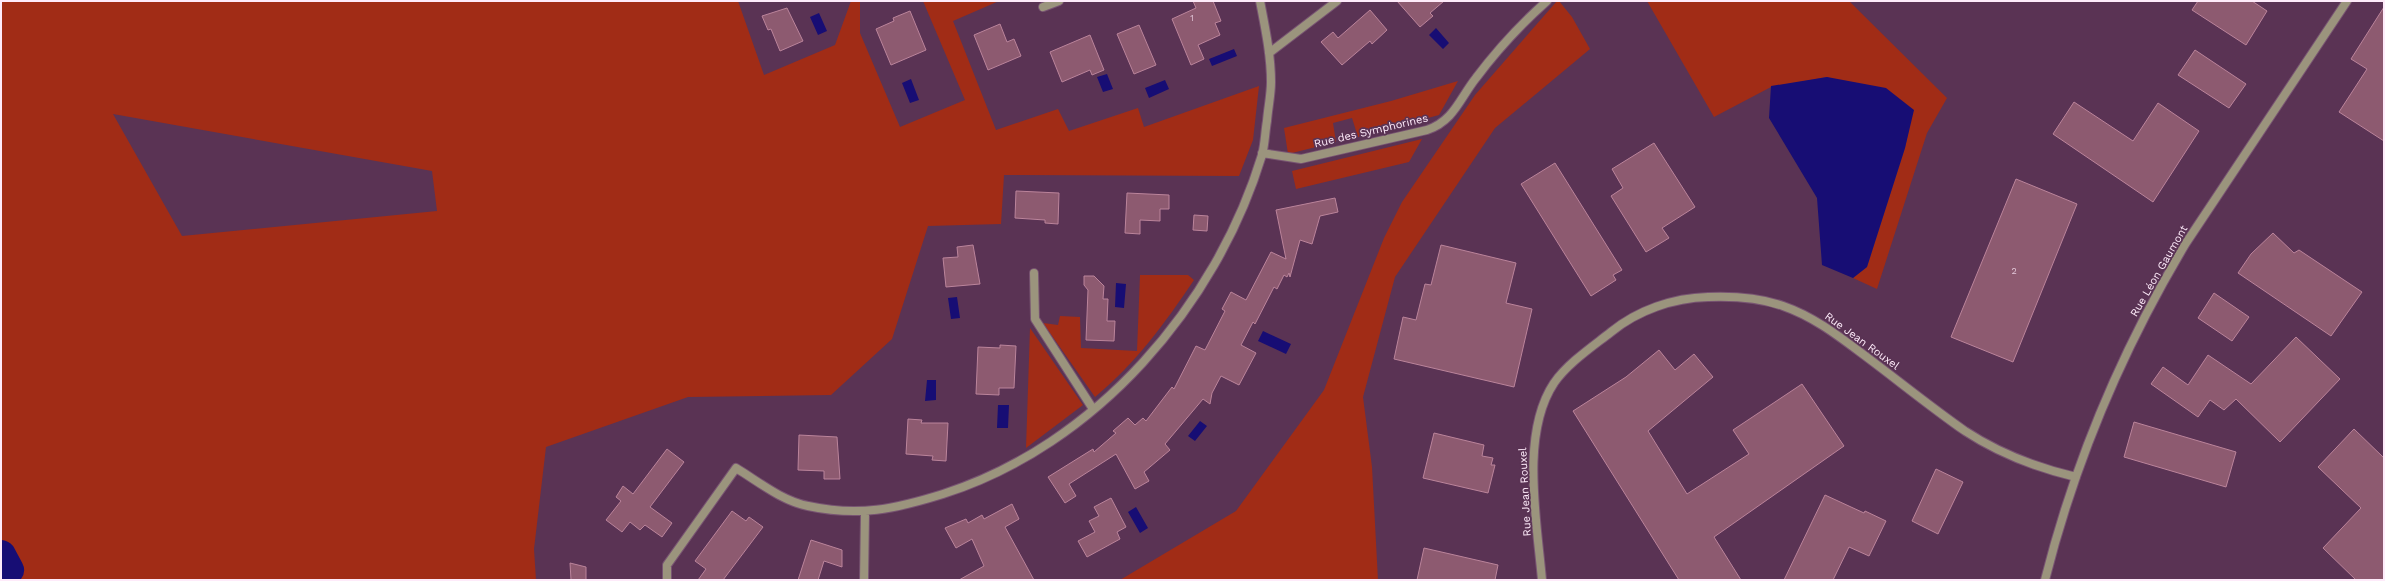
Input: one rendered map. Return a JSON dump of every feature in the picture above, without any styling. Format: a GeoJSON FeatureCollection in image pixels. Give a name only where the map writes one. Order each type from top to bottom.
{"type":"FeatureCollection","features":[{"type":"Feature","properties":{"kind":"street"},"geometry":{"type":"LineString","coordinates":[[1043,7],[1059,1]]}},
{"type":"Feature","properties":{"kind":"street"},"geometry":{"type":"LineString","coordinates":[[666,580],[667,565],[736,468],[782,497],[807,506],[865,513],[909,505],[974,484],[1019,462],[1093,409],[1151,353],[1180,318],[1205,281],[1233,226],[1262,153],[1271,82],[1269,53],[1260,1]]}},
{"type":"Feature","properties":{"kind":"street"},"geometry":{"type":"LineString","coordinates":[[1269,53],[1337,1]]}},
{"type":"Feature","properties":{"kind":"street","name":"Rue des Symphorines"},"geometry":{"type":"LineString","coordinates":[[1262,153],[1301,158],[1427,130],[1441,125],[1456,108],[1476,78],[1510,38],[1547,1]]}},
{"type":"Feature","properties":{"kind":"street","name":"Rue Léon Gaumont"},"geometry":{"type":"LineString","coordinates":[[2045,580],[2076,477],[2095,423],[2162,282],[2186,243],[2348,1]]}},
{"type":"Feature","properties":{"kind":"street"},"geometry":{"type":"LineString","coordinates":[[1034,273],[1035,319],[1093,409]]}},
{"type":"Feature","properties":{"kind":"street","name":"Rue Jean Rouxel"},"geometry":{"type":"LineString","coordinates":[[1542,580],[1533,456],[1535,432],[1541,409],[1554,383],[1577,359],[1615,329],[1645,311],[1671,302],[1698,297],[1724,296],[1750,297],[1782,305],[1829,328],[1965,431],[1992,447],[2060,473],[2076,477]]}},
{"type":"Feature","properties":{"kind":"street"},"geometry":{"type":"LineString","coordinates":[[864,580],[865,513]]}},
{"type":"Feature","properties":{"kind":"shaded area"},"geometry":{"type":"Polygon","coordinates":[[[1,1],[738,1],[764,75],[835,45],[851,1],[860,1],[860,33],[900,127],[965,100],[923,1],[999,1],[953,21],[996,130],[1058,109],[1069,131],[1138,108],[1144,127],[1259,86],[1253,140],[1239,176],[1004,175],[1001,224],[928,226],[892,339],[831,395],[688,397],[546,447],[534,549],[536,580],[1,580],[1,1]],[[113,114],[182,236],[437,211],[432,171],[113,114]]]}},
{"type":"Feature","properties":{"kind":"shaded area"},"geometry":{"type":"Polygon","coordinates":[[[1557,1],[1559,1],[1572,17],[1590,49],[1495,128],[1395,277],[1363,397],[1372,467],[1378,580],[1120,580],[1236,511],[1324,390],[1384,238],[1402,202],[1475,95],[1557,1]]]}},
{"type":"Feature","properties":{"kind":"shaded area"},"geometry":{"type":"Polygon","coordinates":[[[1647,1],[1849,1],[1947,98],[1927,133],[1877,289],[1853,278],[1867,267],[1905,148],[1913,110],[1827,77],[1771,87],[1714,117],[1647,1]]]}},
{"type":"Feature","properties":{"kind":"shaded area"},"geometry":{"type":"Polygon","coordinates":[[[819,13],[827,31],[818,35],[810,17],[819,13]]]}},
{"type":"Feature","properties":{"kind":"shaded area"},"geometry":{"type":"Polygon","coordinates":[[[1436,28],[1449,43],[1443,49],[1429,35],[1436,28]]]}},
{"type":"Feature","properties":{"kind":"shaded area"},"geometry":{"type":"Polygon","coordinates":[[[1234,49],[1237,56],[1212,66],[1209,59],[1234,49]]]}},
{"type":"Feature","properties":{"kind":"shaded area"},"geometry":{"type":"Polygon","coordinates":[[[1107,74],[1113,89],[1103,92],[1097,77],[1107,74]]]}},
{"type":"Feature","properties":{"kind":"shaded area"},"geometry":{"type":"Polygon","coordinates":[[[1827,77],[1886,88],[1914,110],[1905,148],[1867,267],[1853,278],[1822,265],[1817,198],[1769,118],[1771,86],[1827,77]]]}},
{"type":"Feature","properties":{"kind":"shaded area"},"geometry":{"type":"Polygon","coordinates":[[[911,79],[919,100],[910,103],[902,83],[911,79]]]}},
{"type":"Feature","properties":{"kind":"shaded area"},"geometry":{"type":"Polygon","coordinates":[[[1165,80],[1169,89],[1149,98],[1145,88],[1165,80]]]}},
{"type":"Feature","properties":{"kind":"shaded area"},"geometry":{"type":"Polygon","coordinates":[[[1458,81],[1439,115],[1358,137],[1352,118],[1333,123],[1336,142],[1288,154],[1284,128],[1391,101],[1458,81]]]}},
{"type":"Feature","properties":{"kind":"shaded area"},"geometry":{"type":"Polygon","coordinates":[[[1422,139],[1409,162],[1296,189],[1292,171],[1422,139]]]}},
{"type":"Feature","properties":{"kind":"shaded area"},"geometry":{"type":"Polygon","coordinates":[[[1140,275],[1188,275],[1194,280],[1149,342],[1124,370],[1095,397],[1043,323],[1058,325],[1060,316],[1080,317],[1081,348],[1137,351],[1140,275]]]}},
{"type":"Feature","properties":{"kind":"shaded area"},"geometry":{"type":"Polygon","coordinates":[[[1116,283],[1126,284],[1124,308],[1115,307],[1116,283]]]}},
{"type":"Feature","properties":{"kind":"shaded area"},"geometry":{"type":"Polygon","coordinates":[[[957,297],[960,318],[951,319],[948,298],[957,297]]]}},
{"type":"Feature","properties":{"kind":"shaded area"},"geometry":{"type":"Polygon","coordinates":[[[1030,328],[1083,405],[1026,448],[1030,328]]]}},
{"type":"Feature","properties":{"kind":"shaded area"},"geometry":{"type":"Polygon","coordinates":[[[1263,331],[1291,344],[1286,354],[1258,341],[1263,331]]]}},
{"type":"Feature","properties":{"kind":"shaded area"},"geometry":{"type":"Polygon","coordinates":[[[927,380],[936,380],[936,400],[925,401],[927,380]]]}},
{"type":"Feature","properties":{"kind":"shaded area"},"geometry":{"type":"Polygon","coordinates":[[[998,405],[1009,405],[1008,428],[997,428],[998,405]]]}},
{"type":"Feature","properties":{"kind":"shaded area"},"geometry":{"type":"Polygon","coordinates":[[[1200,421],[1207,426],[1195,441],[1188,436],[1200,421]]]}},
{"type":"Feature","properties":{"kind":"shaded area"},"geometry":{"type":"Polygon","coordinates":[[[1136,507],[1148,528],[1140,533],[1128,512],[1136,507]]]}},
{"type":"Feature","properties":{"kind":"building"},"geometry":{"type":"Polygon","coordinates":[[[1193,1],[1213,1],[1221,21],[1215,23],[1220,35],[1198,45],[1204,59],[1191,65],[1172,19],[1196,8],[1193,1]]]}},
{"type":"Feature","properties":{"kind":"building"},"geometry":{"type":"Polygon","coordinates":[[[1397,1],[1444,1],[1430,13],[1433,16],[1420,27],[1397,1]]]}},
{"type":"Feature","properties":{"kind":"building"},"geometry":{"type":"Polygon","coordinates":[[[2198,1],[2252,1],[2267,11],[2246,45],[2192,10],[2198,1]]]}},
{"type":"Feature","properties":{"kind":"building"},"geometry":{"type":"Polygon","coordinates":[[[2384,7],[2384,141],[2339,112],[2367,69],[2351,59],[2384,7]]]}},
{"type":"Feature","properties":{"kind":"building"},"geometry":{"type":"Polygon","coordinates":[[[787,8],[803,41],[780,51],[771,29],[768,30],[762,16],[787,8]]]}},
{"type":"Feature","properties":{"kind":"building"},"geometry":{"type":"Polygon","coordinates":[[[1370,10],[1387,30],[1372,44],[1370,41],[1342,65],[1321,42],[1333,32],[1338,38],[1370,10]]]}},
{"type":"Feature","properties":{"kind":"building"},"geometry":{"type":"Polygon","coordinates":[[[910,11],[926,50],[891,65],[876,29],[894,21],[893,18],[910,11]]]}},
{"type":"Feature","properties":{"kind":"building"},"geometry":{"type":"Polygon","coordinates":[[[1000,24],[1007,42],[1014,39],[1021,56],[988,70],[974,35],[1000,24]]]}},
{"type":"Feature","properties":{"kind":"building"},"geometry":{"type":"Polygon","coordinates":[[[1139,25],[1156,65],[1134,74],[1117,34],[1139,25]]]}},
{"type":"Feature","properties":{"kind":"building"},"geometry":{"type":"Polygon","coordinates":[[[1090,35],[1104,70],[1092,75],[1090,70],[1062,82],[1050,52],[1090,35]]]}},
{"type":"Feature","properties":{"kind":"building"},"geometry":{"type":"Polygon","coordinates":[[[2195,50],[2246,84],[2229,108],[2178,75],[2195,50]]]}},
{"type":"Feature","properties":{"kind":"building"},"geometry":{"type":"Polygon","coordinates":[[[2074,102],[2133,141],[2158,103],[2199,131],[2153,202],[2053,134],[2074,102]]]}},
{"type":"Feature","properties":{"kind":"building"},"geometry":{"type":"Polygon","coordinates":[[[1654,143],[1695,207],[1662,228],[1669,238],[1646,252],[1611,196],[1623,188],[1612,169],[1654,143]]]}},
{"type":"Feature","properties":{"kind":"building"},"geometry":{"type":"Polygon","coordinates":[[[1555,163],[1622,270],[1613,275],[1616,280],[1591,296],[1521,184],[1555,163]]]}},
{"type":"Feature","properties":{"kind":"building"},"geometry":{"type":"Polygon","coordinates":[[[2016,179],[2077,204],[2013,362],[1951,337],[2016,179]]]}},
{"type":"Feature","properties":{"kind":"building"},"geometry":{"type":"Polygon","coordinates":[[[1016,191],[1059,193],[1058,224],[1045,223],[1045,220],[1015,218],[1016,191]]]}},
{"type":"Feature","properties":{"kind":"building"},"geometry":{"type":"Polygon","coordinates":[[[1127,193],[1169,195],[1169,209],[1160,209],[1160,221],[1140,220],[1140,234],[1125,233],[1127,193]]]}},
{"type":"Feature","properties":{"kind":"building"},"geometry":{"type":"Polygon","coordinates":[[[1335,198],[1338,212],[1320,216],[1312,244],[1300,240],[1290,277],[1289,273],[1287,277],[1284,275],[1277,289],[1274,287],[1255,324],[1253,322],[1241,345],[1256,353],[1239,385],[1221,376],[1212,393],[1210,404],[1203,399],[1165,444],[1170,450],[1144,472],[1149,481],[1135,489],[1116,454],[1069,484],[1076,496],[1065,503],[1048,477],[1093,449],[1094,452],[1116,433],[1113,431],[1128,418],[1135,425],[1143,418],[1146,421],[1172,387],[1174,389],[1196,346],[1205,350],[1225,311],[1222,309],[1231,292],[1246,300],[1271,252],[1286,259],[1276,210],[1335,198]]]}},
{"type":"Feature","properties":{"kind":"building"},"geometry":{"type":"Polygon","coordinates":[[[1194,215],[1208,216],[1207,231],[1193,230],[1194,215]]]}},
{"type":"Feature","properties":{"kind":"building"},"geometry":{"type":"Polygon","coordinates":[[[2273,233],[2294,253],[2299,250],[2362,292],[2331,336],[2238,273],[2251,254],[2273,233]]]}},
{"type":"Feature","properties":{"kind":"building"},"geometry":{"type":"Polygon","coordinates":[[[973,245],[980,284],[946,287],[943,258],[958,257],[957,247],[973,245]]]}},
{"type":"Feature","properties":{"kind":"building"},"geometry":{"type":"Polygon","coordinates":[[[1441,245],[1516,263],[1506,303],[1532,309],[1514,387],[1394,359],[1403,317],[1416,320],[1425,284],[1431,285],[1441,245]]]}},
{"type":"Feature","properties":{"kind":"building"},"geometry":{"type":"Polygon","coordinates":[[[1084,276],[1094,276],[1104,286],[1103,299],[1108,299],[1107,321],[1115,321],[1114,341],[1086,340],[1088,290],[1084,285],[1084,276]]]}},
{"type":"Feature","properties":{"kind":"building"},"geometry":{"type":"Polygon","coordinates":[[[2214,293],[2249,317],[2232,341],[2198,318],[2214,293]]]}},
{"type":"Feature","properties":{"kind":"building"},"geometry":{"type":"Polygon","coordinates":[[[2296,337],[2340,379],[2280,442],[2236,399],[2224,410],[2210,400],[2198,417],[2151,384],[2163,367],[2188,385],[2208,355],[2251,384],[2296,337]]]}},
{"type":"Feature","properties":{"kind":"building"},"geometry":{"type":"Polygon","coordinates":[[[1000,345],[1016,346],[1014,388],[999,388],[999,395],[976,394],[978,347],[1000,348],[1000,345]]]}},
{"type":"Feature","properties":{"kind":"building"},"geometry":{"type":"Polygon","coordinates":[[[1659,350],[1675,370],[1694,354],[1713,377],[1648,431],[1687,494],[1749,454],[1733,430],[1802,384],[1844,446],[1714,537],[1741,580],[1679,580],[1573,411],[1626,377],[1659,350]]]}},
{"type":"Feature","properties":{"kind":"building"},"geometry":{"type":"Polygon","coordinates":[[[908,419],[922,420],[921,423],[948,423],[946,461],[932,460],[933,456],[906,454],[908,419]]]}},
{"type":"Feature","properties":{"kind":"building"},"geometry":{"type":"Polygon","coordinates":[[[2134,422],[2236,452],[2226,487],[2124,457],[2134,422]]]}},
{"type":"Feature","properties":{"kind":"building"},"geometry":{"type":"Polygon","coordinates":[[[2354,429],[2384,458],[2384,580],[2356,580],[2323,548],[2361,508],[2318,467],[2354,429]]]}},
{"type":"Feature","properties":{"kind":"building"},"geometry":{"type":"Polygon","coordinates":[[[1434,433],[1484,445],[1482,456],[1493,458],[1491,465],[1495,465],[1488,493],[1423,478],[1434,433]]]}},
{"type":"Feature","properties":{"kind":"building"},"geometry":{"type":"Polygon","coordinates":[[[799,435],[837,437],[840,479],[824,479],[824,471],[798,470],[799,435]]]}},
{"type":"Feature","properties":{"kind":"building"},"geometry":{"type":"Polygon","coordinates":[[[667,449],[684,462],[650,507],[672,523],[662,537],[645,525],[640,530],[630,522],[622,532],[606,520],[621,501],[616,497],[623,486],[633,494],[667,449]]]}},
{"type":"Feature","properties":{"kind":"building"},"geometry":{"type":"Polygon","coordinates":[[[1936,469],[1963,482],[1938,534],[1912,521],[1936,469]]]}},
{"type":"Feature","properties":{"kind":"building"},"geometry":{"type":"Polygon","coordinates":[[[1825,495],[1864,513],[1865,511],[1886,521],[1869,556],[1849,547],[1833,580],[1784,580],[1825,495]]]}},
{"type":"Feature","properties":{"kind":"building"},"geometry":{"type":"Polygon","coordinates":[[[1111,498],[1126,527],[1117,532],[1120,539],[1087,557],[1078,541],[1095,532],[1089,521],[1099,516],[1094,507],[1111,498]]]}},
{"type":"Feature","properties":{"kind":"building"},"geometry":{"type":"Polygon","coordinates":[[[1012,504],[1019,519],[1005,527],[1034,580],[959,580],[984,566],[972,539],[956,548],[945,528],[966,519],[968,523],[982,515],[984,519],[1012,504]]]}},
{"type":"Feature","properties":{"kind":"building"},"geometry":{"type":"Polygon","coordinates":[[[732,511],[746,521],[749,517],[763,527],[723,580],[698,580],[706,569],[695,561],[732,511]]]}},
{"type":"Feature","properties":{"kind":"building"},"geometry":{"type":"Polygon","coordinates":[[[811,540],[842,550],[842,567],[824,561],[818,580],[798,580],[811,540]]]}},
{"type":"Feature","properties":{"kind":"building"},"geometry":{"type":"Polygon","coordinates":[[[1424,548],[1498,565],[1495,580],[1417,580],[1424,548]]]}},
{"type":"Feature","properties":{"kind":"building"},"geometry":{"type":"Polygon","coordinates":[[[570,563],[586,567],[586,580],[571,580],[570,563]]]}},
{"type":"Feature","properties":{"kind":"waterway"},"geometry":{"type":"LineString","coordinates":[[1,555],[9,570],[2,580]]}}]}
